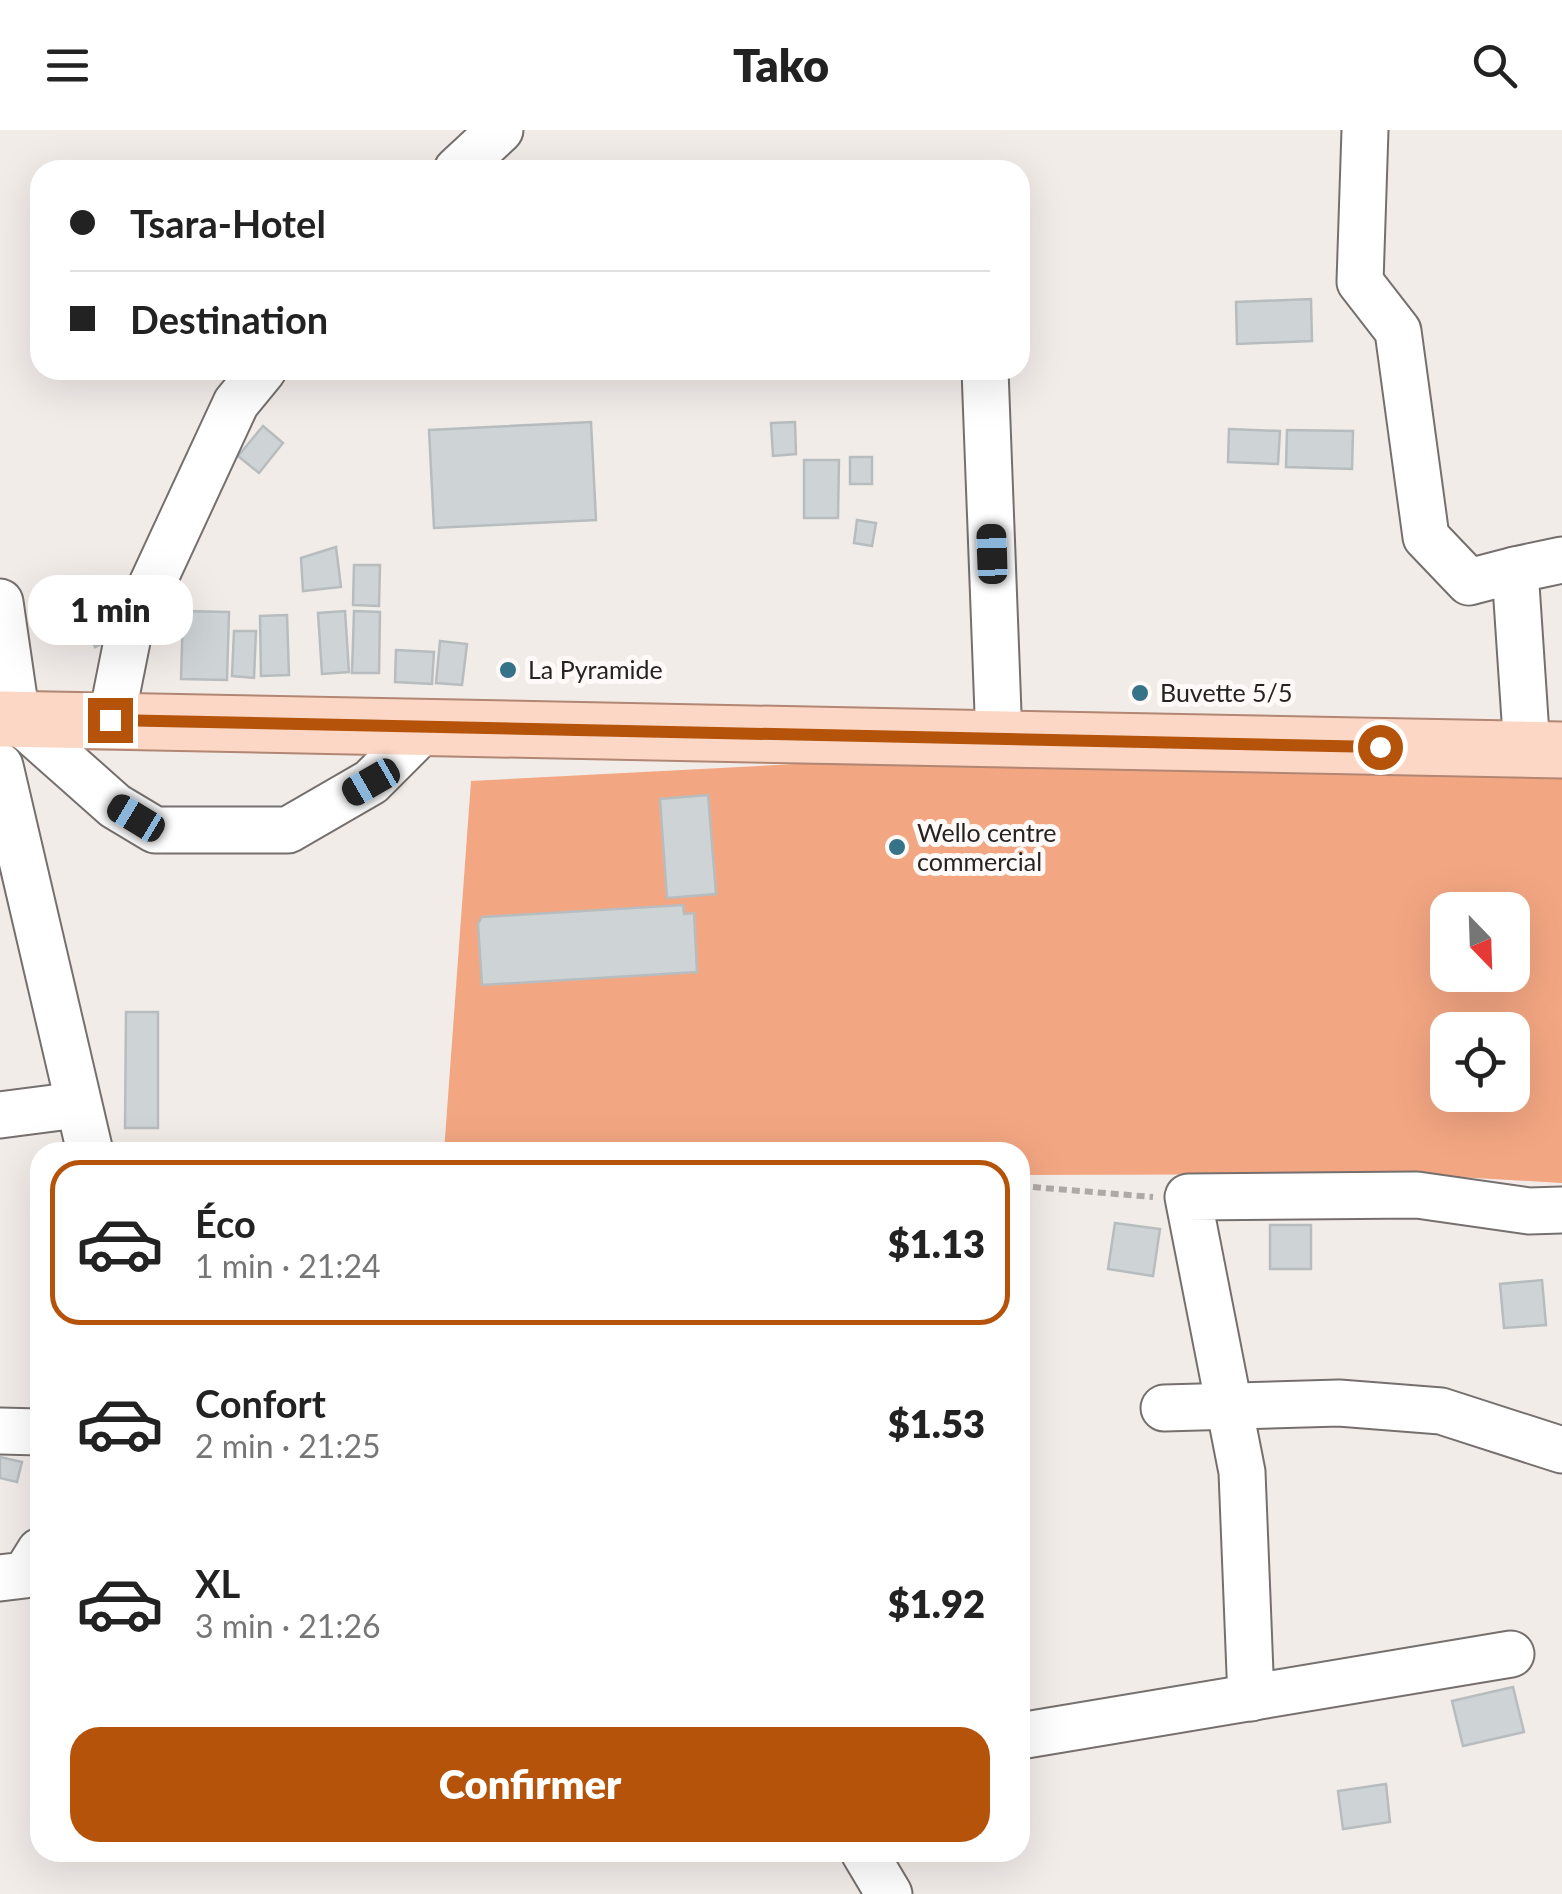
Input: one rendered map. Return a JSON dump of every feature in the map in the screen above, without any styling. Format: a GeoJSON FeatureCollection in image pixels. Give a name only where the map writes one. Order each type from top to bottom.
{"type":"FeatureCollection","features":[{"type":"Feature","properties":{"kind":"main road"},"geometry":{"type":"LineString","coordinates":[[6,734],[110,720],[1544,750]]}},
{"type":"Feature","properties":{"kind":"street"},"geometry":{"type":"LineString","coordinates":[[468,160],[500,130]]}},
{"type":"Feature","properties":{"kind":"street"},"geometry":{"type":"LineString","coordinates":[[1365,130],[1360,282],[1398,331],[1426,537],[1468,582],[1562,560]]}},
{"type":"Feature","properties":{"kind":"street"},"geometry":{"type":"LineString","coordinates":[[110,720],[128,636],[236,403],[255,380]]}},
{"type":"Feature","properties":{"kind":"street"},"geometry":{"type":"LineString","coordinates":[[985,380],[999,739]]}},
{"type":"Feature","properties":{"kind":"street"},"geometry":{"type":"LineString","coordinates":[[1515,570],[1544,750]]}},
{"type":"Feature","properties":{"kind":"street"},"geometry":{"type":"LineString","coordinates":[[0,602],[6,734],[87,1142]]}},
{"type":"Feature","properties":{"kind":"street"},"geometry":{"type":"LineString","coordinates":[[6,734],[156,830],[288,830],[371,782],[425,728]]}},
{"type":"Feature","properties":{"kind":"street"},"geometry":{"type":"LineString","coordinates":[[0,1115],[77,1105]]}},
{"type":"Feature","properties":{"kind":"street"},"geometry":{"type":"LineString","coordinates":[[1250,1698],[1242,1472],[1189,1200],[1417,1195],[1529,1211],[1562,1210]]}},
{"type":"Feature","properties":{"kind":"street"},"geometry":{"type":"LineString","coordinates":[[1164,1408],[1339,1403],[1442,1411],[1562,1450]]}},
{"type":"Feature","properties":{"kind":"street"},"geometry":{"type":"LineString","coordinates":[[0,1431],[30,1432]]}},
{"type":"Feature","properties":{"kind":"street"},"geometry":{"type":"LineString","coordinates":[[0,1578],[26,1575],[30,1568]]}},
{"type":"Feature","properties":{"kind":"street"},"geometry":{"type":"LineString","coordinates":[[1030,1734],[1511,1654]]}},
{"type":"Feature","properties":{"kind":"street"},"geometry":{"type":"LineString","coordinates":[[870,1862],[889,1894]]}},
{"type":"Feature","properties":{"kind":"path"},"geometry":{"type":"LineString","coordinates":[[1030,1187],[1189,1200]]}},
{"type":"Feature","properties":{"kind":"shaded area"},"geometry":{"type":"Polygon","coordinates":[[[1198,743],[1562,750],[1562,1183],[1407,1174],[1030,1175],[1030,1142],[445,1142],[471,781],[1198,743]]]}},
{"type":"Feature","properties":{"kind":"building"},"geometry":{"type":"Polygon","coordinates":[[[1311,299],[1312,341],[1237,344],[1236,302],[1311,299]]]}},
{"type":"Feature","properties":{"kind":"building"},"geometry":{"type":"Polygon","coordinates":[[[591,422],[596,520],[434,528],[429,430],[591,422]]]}},
{"type":"Feature","properties":{"kind":"building"},"geometry":{"type":"Polygon","coordinates":[[[795,422],[796,454],[773,456],[771,423],[795,422]]]}},
{"type":"Feature","properties":{"kind":"building"},"geometry":{"type":"Polygon","coordinates":[[[263,426],[283,443],[259,473],[238,456],[263,426]]]}},
{"type":"Feature","properties":{"kind":"building"},"geometry":{"type":"Polygon","coordinates":[[[1229,429],[1280,431],[1278,464],[1228,462],[1229,429]]]}},
{"type":"Feature","properties":{"kind":"building"},"geometry":{"type":"Polygon","coordinates":[[[1287,430],[1353,431],[1352,469],[1286,467],[1287,430]]]}},
{"type":"Feature","properties":{"kind":"building"},"geometry":{"type":"Polygon","coordinates":[[[850,457],[872,457],[872,484],[850,484],[850,457]]]}},
{"type":"Feature","properties":{"kind":"building"},"geometry":{"type":"Polygon","coordinates":[[[804,460],[839,460],[838,518],[804,518],[804,460]]]}},
{"type":"Feature","properties":{"kind":"building"},"geometry":{"type":"Polygon","coordinates":[[[857,520],[876,523],[872,546],[854,543],[857,520]]]}},
{"type":"Feature","properties":{"kind":"building"},"geometry":{"type":"Polygon","coordinates":[[[336,547],[341,587],[303,591],[301,558],[336,547]]]}},
{"type":"Feature","properties":{"kind":"building"},"geometry":{"type":"Polygon","coordinates":[[[354,565],[380,565],[379,606],[353,605],[354,565]]]}},
{"type":"Feature","properties":{"kind":"building"},"geometry":{"type":"Polygon","coordinates":[[[183,611],[229,612],[227,680],[181,679],[183,611]]]}},
{"type":"Feature","properties":{"kind":"building"},"geometry":{"type":"Polygon","coordinates":[[[345,611],[349,672],[322,674],[318,613],[345,611]]]}},
{"type":"Feature","properties":{"kind":"building"},"geometry":{"type":"Polygon","coordinates":[[[354,611],[380,612],[379,673],[352,673],[354,611]]]}},
{"type":"Feature","properties":{"kind":"building"},"geometry":{"type":"Polygon","coordinates":[[[287,615],[289,675],[261,676],[260,616],[287,615]]]}},
{"type":"Feature","properties":{"kind":"building"},"geometry":{"type":"Polygon","coordinates":[[[115,620],[122,635],[95,647],[89,632],[115,620]]]}},
{"type":"Feature","properties":{"kind":"building"},"geometry":{"type":"Polygon","coordinates":[[[234,631],[256,631],[254,678],[232,676],[234,631]]]}},
{"type":"Feature","properties":{"kind":"building"},"geometry":{"type":"Polygon","coordinates":[[[440,641],[467,644],[462,685],[436,683],[440,641]]]}},
{"type":"Feature","properties":{"kind":"building"},"geometry":{"type":"Polygon","coordinates":[[[396,650],[434,652],[432,684],[395,682],[396,650]]]}},
{"type":"Feature","properties":{"kind":"building"},"geometry":{"type":"Polygon","coordinates":[[[708,795],[716,894],[667,898],[660,799],[708,795]]]}},
{"type":"Feature","properties":{"kind":"building"},"geometry":{"type":"Polygon","coordinates":[[[683,905],[684,914],[694,913],[697,972],[482,985],[478,924],[482,917],[683,905]]]}},
{"type":"Feature","properties":{"kind":"building"},"geometry":{"type":"Polygon","coordinates":[[[126,1012],[158,1012],[158,1128],[125,1128],[126,1012]]]}},
{"type":"Feature","properties":{"kind":"building"},"geometry":{"type":"Polygon","coordinates":[[[1115,1223],[1160,1229],[1153,1276],[1108,1269],[1115,1223]]]}},
{"type":"Feature","properties":{"kind":"building"},"geometry":{"type":"Polygon","coordinates":[[[1270,1225],[1311,1225],[1311,1269],[1270,1269],[1270,1225]]]}},
{"type":"Feature","properties":{"kind":"building"},"geometry":{"type":"Polygon","coordinates":[[[1542,1280],[1546,1325],[1504,1328],[1500,1284],[1542,1280]]]}},
{"type":"Feature","properties":{"kind":"building"},"geometry":{"type":"Polygon","coordinates":[[[0,1457],[22,1462],[17,1482],[0,1478],[0,1457]]]}},
{"type":"Feature","properties":{"kind":"building"},"geometry":{"type":"Polygon","coordinates":[[[1513,1687],[1524,1732],[1463,1746],[1452,1701],[1513,1687]]]}},
{"type":"Feature","properties":{"kind":"building"},"geometry":{"type":"Polygon","coordinates":[[[1386,1784],[1390,1822],[1343,1829],[1338,1791],[1386,1784]]]}},
{"type":"Feature","properties":{"kind":"place","name":"La Pyramide"},"geometry":{"type":"Point","coordinates":[508,670]}},
{"type":"Feature","properties":{"kind":"place","name":"Buvette 5/5"},"geometry":{"type":"Point","coordinates":[1140,693]}},
{"type":"Feature","properties":{"kind":"place","name":"Wello centre commercial"},"geometry":{"type":"Point","coordinates":[897,847]}},
{"type":"Feature","properties":{"kind":"route"},"geometry":{"type":"LineString","coordinates":[[110,720],[1380,747]]}}]}
